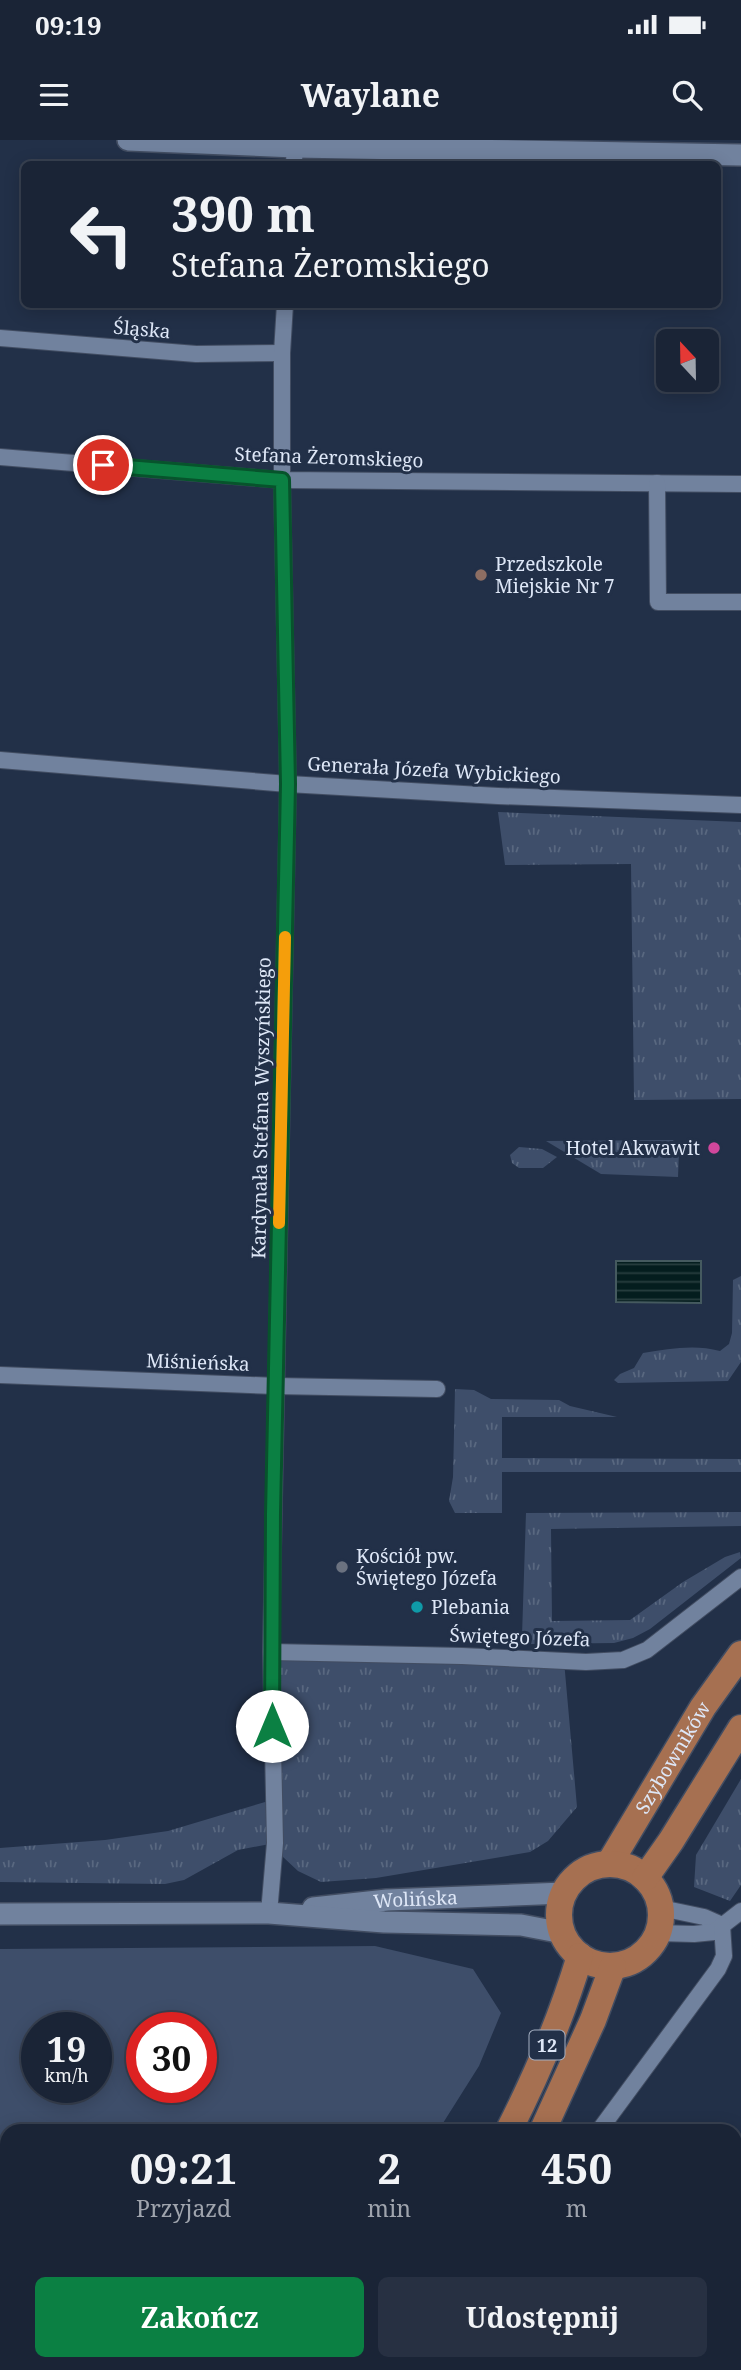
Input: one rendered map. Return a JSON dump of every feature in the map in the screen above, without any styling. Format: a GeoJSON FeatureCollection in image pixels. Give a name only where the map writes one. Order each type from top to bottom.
{"type":"FeatureCollection","features":[{"type":"Feature","properties":{"kind":"main road","name":"Szybowników"},"geometry":{"type":"LineString","coordinates":[[609,1864],[703,1707],[741,1654]]}},
{"type":"Feature","properties":{"kind":"main road"},"geometry":{"type":"LineString","coordinates":[[645,1878],[741,1728]]}},
{"type":"Feature","properties":{"kind":"main road"},"geometry":{"type":"LineString","coordinates":[[609,1864],[622,1866],[645,1878],[656,1892],[659,1921],[650,1946],[640,1956],[613,1966],[601,1965],[580,1956],[563,1933],[560,1919],[564,1893],[572,1881],[595,1866],[609,1864]]}},
{"type":"Feature","properties":{"kind":"main road","name":"12"},"geometry":{"type":"LineString","coordinates":[[512,2124],[568,1996],[580,1956]]}},
{"type":"Feature","properties":{"kind":"main road","name":"12"},"geometry":{"type":"LineString","coordinates":[[546,2124],[581,2049],[613,1966]]}},
{"type":"Feature","properties":{"kind":"street"},"geometry":{"type":"LineString","coordinates":[[128,140],[295,151],[741,155]]}},
{"type":"Feature","properties":{"kind":"street","name":"Kardynała Stefana Wyszyńskiego"},"geometry":{"type":"LineString","coordinates":[[269,1913],[275,1843],[271,1652],[288,784],[282,480],[285,308]]}},
{"type":"Feature","properties":{"kind":"street","name":"Śląska"},"geometry":{"type":"LineString","coordinates":[[0,338],[196,354],[282,353]]}},
{"type":"Feature","properties":{"kind":"street","name":"Stefana Żeromskiego"},"geometry":{"type":"LineString","coordinates":[[0,457],[282,480],[741,484]]}},
{"type":"Feature","properties":{"kind":"street"},"geometry":{"type":"LineString","coordinates":[[657,483],[658,602],[741,602]]}},
{"type":"Feature","properties":{"kind":"street","name":"Generała Józefa Wybickiego"},"geometry":{"type":"LineString","coordinates":[[0,760],[288,784],[741,806]]}},
{"type":"Feature","properties":{"kind":"street","name":"Miśnieńska"},"geometry":{"type":"LineString","coordinates":[[0,1375],[276,1386],[437,1389]]}},
{"type":"Feature","properties":{"kind":"street","name":"Świętego Józefa"},"geometry":{"type":"LineString","coordinates":[[271,1652],[586,1662],[623,1660],[647,1650],[741,1577]]}},
{"type":"Feature","properties":{"kind":"street","name":"Wolińska"},"geometry":{"type":"LineString","coordinates":[[269,1913],[387,1900],[564,1893]]}},
{"type":"Feature","properties":{"kind":"street"},"geometry":{"type":"LineString","coordinates":[[659,1921],[694,1934],[714,1932],[741,1911]]}},
{"type":"Feature","properties":{"kind":"street","name":"Wolińska"},"geometry":{"type":"LineString","coordinates":[[0,1914],[269,1913],[372,1922],[521,1925],[563,1933]]}},
{"type":"Feature","properties":{"kind":"street"},"geometry":{"type":"LineString","coordinates":[[659,1921],[704,1917],[722,1925]]}},
{"type":"Feature","properties":{"kind":"street"},"geometry":{"type":"LineString","coordinates":[[603,2124],[718,1969],[724,1956],[722,1925]]}},
{"type":"Feature","properties":{"kind":"green space"},"geometry":{"type":"Polygon","coordinates":[[[498,812],[741,822],[741,1099],[634,1100],[631,864],[505,865],[498,812]]]}},
{"type":"Feature","properties":{"kind":"green space"},"geometry":{"type":"Polygon","coordinates":[[[673,1140],[679,1151],[678,1177],[601,1174],[546,1141],[673,1140]]]}},
{"type":"Feature","properties":{"kind":"green space"},"geometry":{"type":"Polygon","coordinates":[[[519,1147],[542,1149],[557,1157],[543,1168],[519,1168],[512,1163],[510,1155],[519,1147]]]}},
{"type":"Feature","properties":{"kind":"green space"},"geometry":{"type":"Polygon","coordinates":[[[741,1276],[741,1362],[728,1381],[618,1383],[614,1380],[634,1368],[643,1353],[691,1348],[720,1351],[729,1344],[732,1333],[733,1280],[741,1276]]]}},
{"type":"Feature","properties":{"kind":"green space"},"geometry":{"type":"Polygon","coordinates":[[[455,1389],[474,1390],[491,1399],[559,1400],[570,1406],[617,1417],[502,1417],[502,1458],[741,1459],[741,1472],[502,1472],[502,1513],[455,1513],[449,1501],[453,1477],[455,1389]]]}},
{"type":"Feature","properties":{"kind":"green space"},"geometry":{"type":"Polygon","coordinates":[[[741,1512],[741,1526],[551,1529],[552,1621],[630,1620],[683,1582],[725,1557],[740,1552],[741,1558],[650,1629],[633,1638],[614,1643],[531,1644],[522,1636],[526,1513],[741,1512]]]}},
{"type":"Feature","properties":{"kind":"green space"},"geometry":{"type":"Polygon","coordinates":[[[271,1652],[564,1661],[577,1807],[548,1841],[530,1852],[376,1878],[321,1882],[298,1871],[283,1857],[275,1843],[238,1850],[184,1880],[165,1884],[0,1882],[0,1848],[105,1840],[168,1831],[272,1800],[271,1652]]]}},
{"type":"Feature","properties":{"kind":"green space"},"geometry":{"type":"Polygon","coordinates":[[[741,1779],[741,1885],[730,1901],[694,1887],[696,1855],[741,1779]]]}},
{"type":"Feature","properties":{"kind":"green space"},"geometry":{"type":"Polygon","coordinates":[[[375,1946],[473,1969],[501,2013],[479,2066],[442,2124],[0,2124],[0,1949],[375,1946]]]}},
{"type":"Feature","properties":{"kind":"shaded area"},"geometry":{"type":"Polygon","coordinates":[[[616,1261],[701,1261],[701,1303],[616,1302],[616,1261]]]}},
{"type":"Feature","properties":{"kind":"slow traffic"},"geometry":{"type":"LineString","coordinates":[[279,1223],[285,937]]}},
{"type":"Feature","properties":{"kind":"place","name":"Przedszkole Miejskie Nr 7"},"geometry":{"type":"Point","coordinates":[481,575]}},
{"type":"Feature","properties":{"kind":"place","name":"Hotel Akwawit"},"geometry":{"type":"Point","coordinates":[714,1148]}},
{"type":"Feature","properties":{"kind":"place","name":"Kościół pw. Świętego Józefa"},"geometry":{"type":"Point","coordinates":[342,1567]}},
{"type":"Feature","properties":{"kind":"place","name":"Plebania"},"geometry":{"type":"Point","coordinates":[417,1607]}},
{"type":"Feature","properties":{"kind":"route"},"geometry":{"type":"LineString","coordinates":[[103,465],[282,480],[288,784],[273,1514],[272,1726]]}}]}
